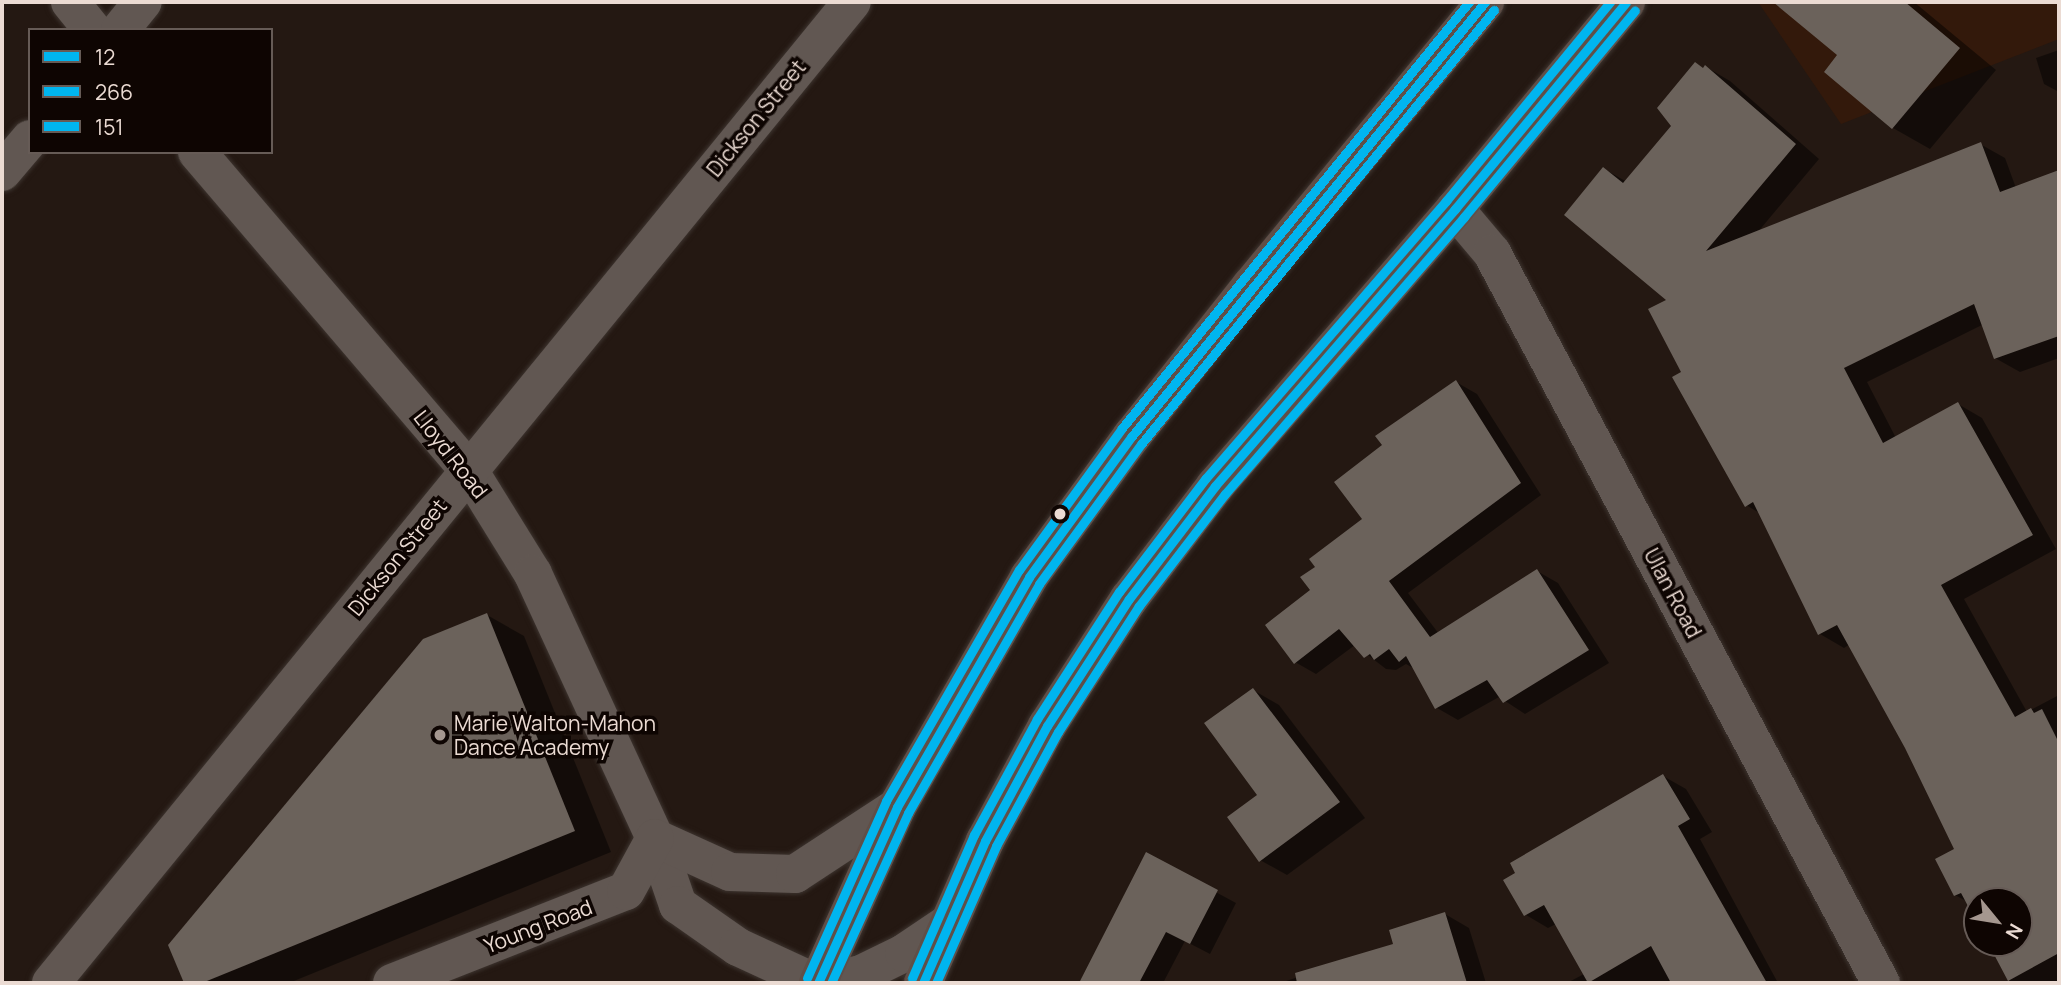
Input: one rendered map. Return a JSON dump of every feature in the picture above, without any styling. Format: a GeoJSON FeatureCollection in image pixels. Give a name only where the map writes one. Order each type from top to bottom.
{"type":"FeatureCollection","features":[{"type":"Feature","properties":{"kind":"highway"},"geometry":{"type":"LineString","coordinates":[[818,983],[897,807],[994,635],[1082,504],[1251,286],[1485,2]]}},
{"type":"Feature","properties":{"kind":"highway"},"geometry":{"type":"LineString","coordinates":[[923,983],[947,924],[1047,726],[1129,599],[1215,486],[1455,209],[1626,2]]}},
{"type":"Feature","properties":{"kind":"street"},"geometry":{"type":"LineString","coordinates":[[70,2],[91,28]]}},
{"type":"Feature","properties":{"kind":"street"},"geometry":{"type":"LineString","coordinates":[[122,28],[143,2]]}},
{"type":"Feature","properties":{"kind":"street","name":"Dickson Street"},"geometry":{"type":"LineString","coordinates":[[51,983],[852,2]]}},
{"type":"Feature","properties":{"kind":"street"},"geometry":{"type":"LineString","coordinates":[[2,172],[28,141]]}},
{"type":"Feature","properties":{"kind":"street","name":"Lloyd Road"},"geometry":{"type":"LineString","coordinates":[[199,154],[468,469],[533,574],[655,838],[669,887],[684,912],[738,947],[818,983]]}},
{"type":"Feature","properties":{"kind":"street","name":"Ulan Road"},"geometry":{"type":"LineString","coordinates":[[1455,209],[1492,253],[1881,983]]}},
{"type":"Feature","properties":{"kind":"street"},"geometry":{"type":"LineString","coordinates":[[655,838],[730,872],[794,874],[897,807]]}},
{"type":"Feature","properties":{"kind":"street","name":"Young Road"},"geometry":{"type":"LineString","coordinates":[[393,983],[626,891],[655,838]]}},
{"type":"Feature","properties":{"kind":"street"},"geometry":{"type":"LineString","coordinates":[[818,983],[861,974],[904,953],[947,924]]}},
{"type":"Feature","properties":{"kind":"shaded area"},"geometry":{"type":"Polygon","coordinates":[[[1758,2],[2059,2],[2059,39],[1841,124],[1758,2]]]}},
{"type":"Feature","properties":{"kind":"building"},"geometry":{"type":"Polygon","coordinates":[[[1773,2],[1905,2],[1960,48],[1892,129],[1824,72],[1837,55],[1773,2]]]}},
{"type":"Feature","properties":{"kind":"building"},"geometry":{"type":"Polygon","coordinates":[[[1695,62],[1703,68],[1705,65],[1796,144],[1706,251],[1981,142],[2000,192],[2059,170],[2059,336],[1994,359],[1974,304],[1844,368],[1883,443],[1958,402],[2033,535],[1941,585],[2015,717],[2031,708],[2034,713],[2042,709],[2059,743],[2059,953],[2008,981],[1995,957],[2033,957],[2033,887],[1963,887],[1963,897],[1961,893],[1954,896],[1935,859],[1954,849],[1905,748],[1837,625],[1818,635],[1753,502],[1745,507],[1672,377],[1681,372],[1648,309],[1666,300],[1564,215],[1603,167],[1623,183],[1671,126],[1657,108],[1695,62]]]}},
{"type":"Feature","properties":{"kind":"building"},"geometry":{"type":"Polygon","coordinates":[[[1456,380],[1521,483],[1389,581],[1430,637],[1537,569],[1589,650],[1503,703],[1487,680],[1435,709],[1406,656],[1399,662],[1389,649],[1374,660],[1370,654],[1364,658],[1339,629],[1294,664],[1265,625],[1310,590],[1300,577],[1315,567],[1309,559],[1362,519],[1334,482],[1382,445],[1375,436],[1456,380]]]}},
{"type":"Feature","properties":{"kind":"building","name":"Marie Walton-Mahon Dance Academy"},"geometry":{"type":"Polygon","coordinates":[[[487,613],[575,831],[202,983],[184,983],[168,945],[423,639],[487,613]]]}},
{"type":"Feature","properties":{"kind":"building"},"geometry":{"type":"Polygon","coordinates":[[[1253,688],[1340,802],[1259,862],[1227,817],[1257,795],[1204,723],[1253,688]]]}},
{"type":"Feature","properties":{"kind":"building"},"geometry":{"type":"Polygon","coordinates":[[[1663,774],[1690,819],[1678,826],[1767,983],[1671,983],[1651,946],[1588,983],[1544,905],[1524,916],[1503,880],[1515,873],[1510,863],[1663,774]]]}},
{"type":"Feature","properties":{"kind":"building"},"geometry":{"type":"Polygon","coordinates":[[[1146,852],[1218,890],[1190,944],[1166,932],[1139,983],[1079,983],[1146,852]]]}},
{"type":"Feature","properties":{"kind":"building"},"geometry":{"type":"Polygon","coordinates":[[[1445,912],[1467,983],[1297,983],[1295,973],[1393,944],[1389,930],[1445,912]]]}},
{"type":"Feature","properties":{"kind":"transit line","name":"151"},"geometry":{"type":"LineString","coordinates":[[807,978],[886,801],[1019,570],[1122,428],[1469,2]]}},
{"type":"Feature","properties":{"kind":"transit line","name":"12"},"geometry":{"type":"LineString","coordinates":[[818,983],[897,807],[1029,577],[1132,436],[1485,2]]}},
{"type":"Feature","properties":{"kind":"transit line","name":"151"},"geometry":{"type":"LineString","coordinates":[[912,978],[974,835],[1037,719],[1119,592],[1206,478],[1446,201],[1610,2]]}},
{"type":"Feature","properties":{"kind":"transit line","name":"12"},"geometry":{"type":"LineString","coordinates":[[923,983],[985,841],[1047,726],[1129,599],[1215,486],[1455,209],[1626,2]]}},
{"type":"Feature","properties":{"kind":"transit line","name":"266"},"geometry":{"type":"LineString","coordinates":[[831,983],[908,813],[1039,584],[1142,443],[1494,10]]}},
{"type":"Feature","properties":{"kind":"transit line","name":"266"},"geometry":{"type":"LineString","coordinates":[[936,983],[996,846],[1058,732],[1139,606],[1225,494],[1464,217],[1635,10]]}},
{"type":"Feature","properties":{"kind":"place","name":"Marie Walton-Mahon Dance Academy"},"geometry":{"type":"Point","coordinates":[440,735]}}]}
